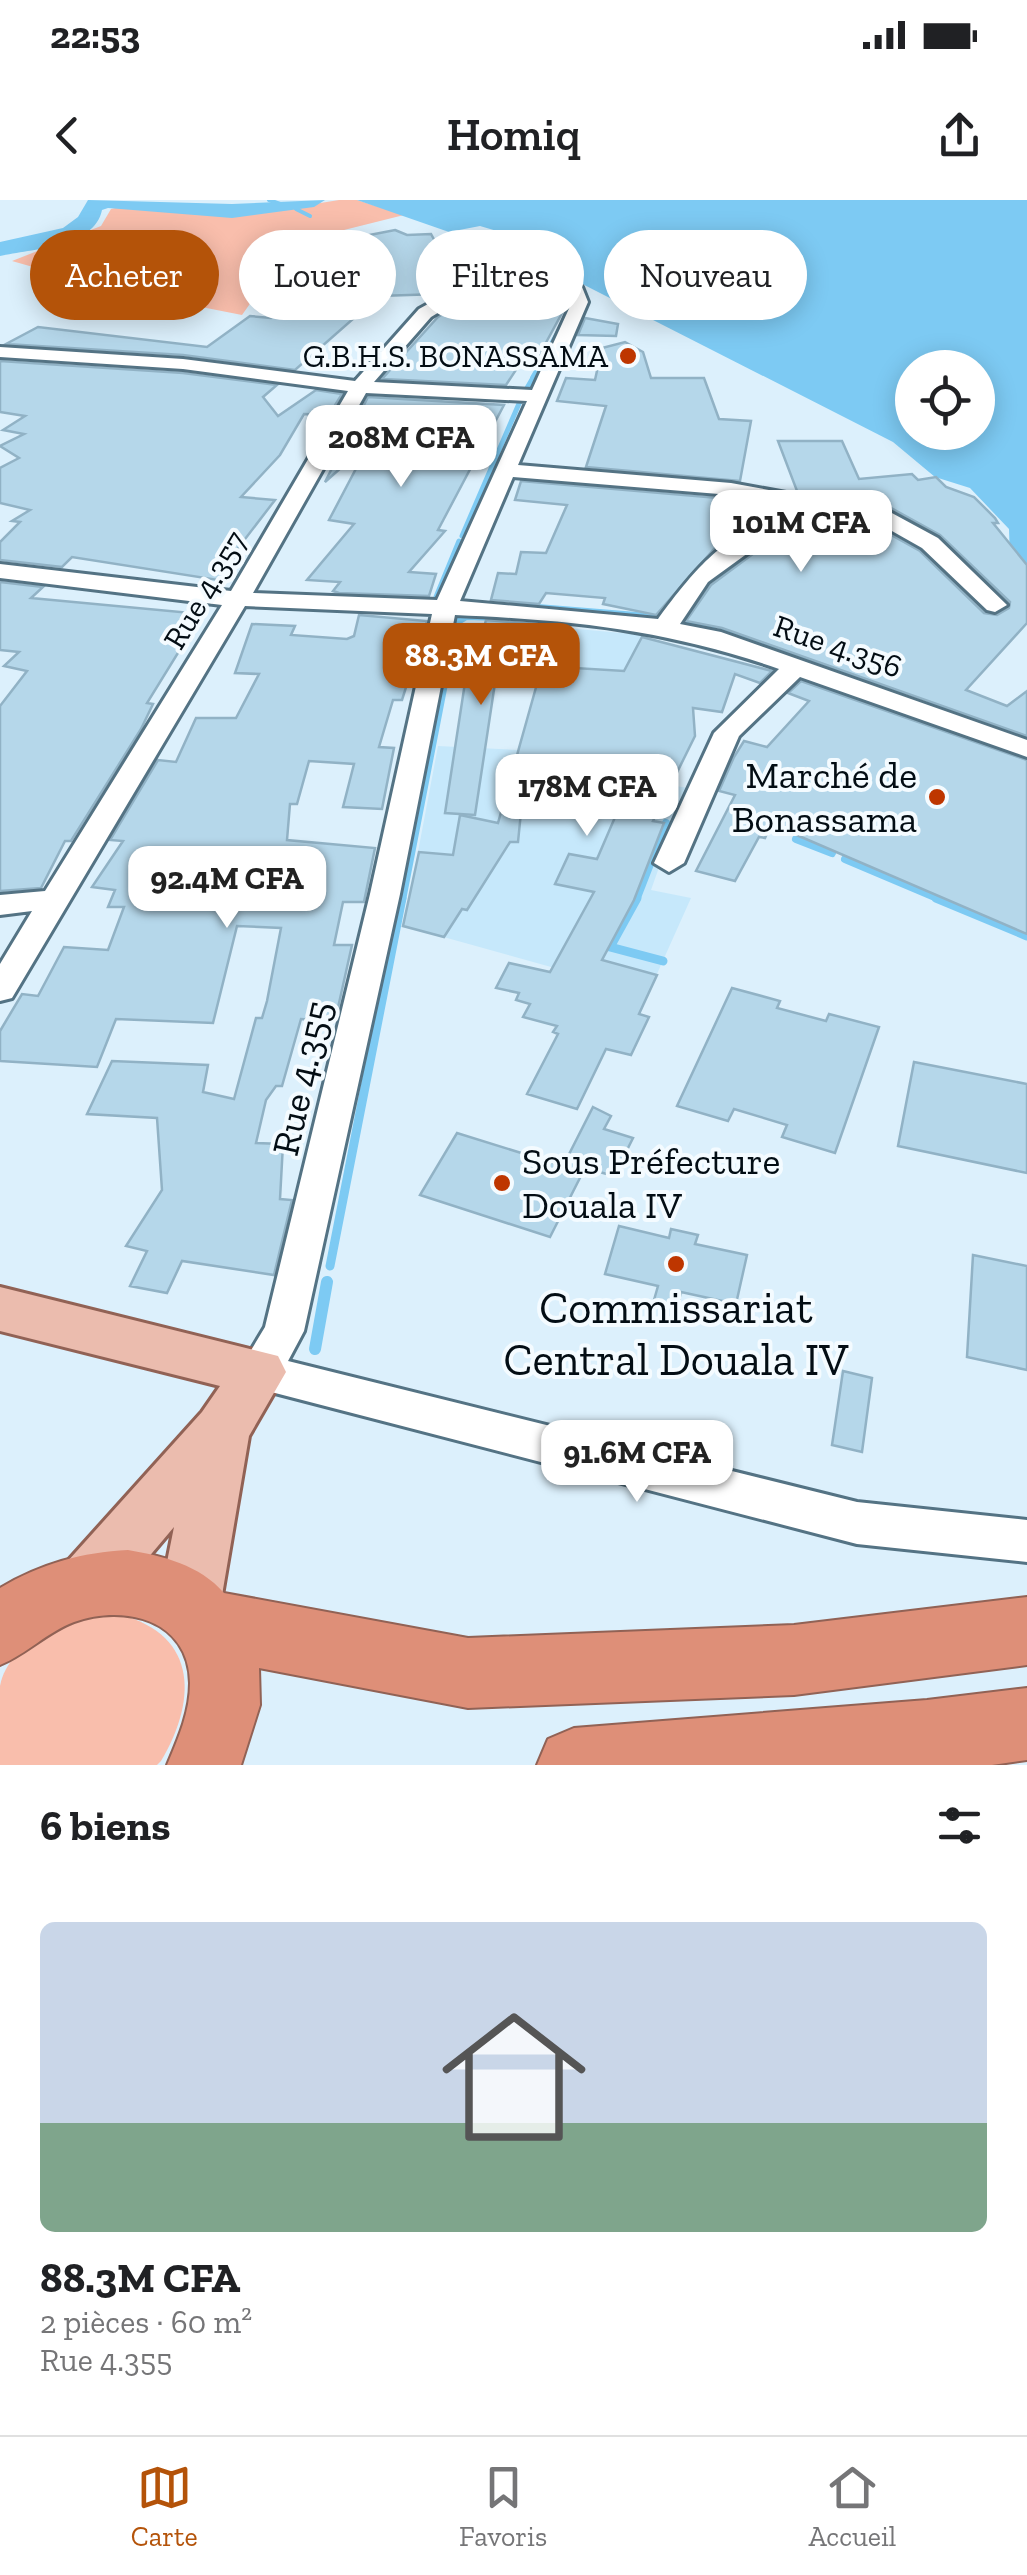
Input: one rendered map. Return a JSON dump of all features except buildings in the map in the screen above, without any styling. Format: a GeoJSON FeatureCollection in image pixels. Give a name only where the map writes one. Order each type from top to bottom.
{"type":"FeatureCollection","features":[{"type":"Feature","properties":{"kind":"highway"},"geometry":{"type":"LineString","coordinates":[[0,1631],[35,1604],[88,1583],[143,1584],[197,1615],[468,1673],[794,1660],[1027,1631]]}},
{"type":"Feature","properties":{"kind":"highway"},"geometry":{"type":"LineString","coordinates":[[197,1615],[224,1667],[223,1719],[204,1765]]}},
{"type":"Feature","properties":{"kind":"highway"},"geometry":{"type":"LineString","coordinates":[[574,1765],[926,1738],[1027,1724]]}},
{"type":"Feature","properties":{"kind":"main road"},"geometry":{"type":"LineString","coordinates":[[0,1309],[259,1372],[222,1430],[88,1583]]}},
{"type":"Feature","properties":{"kind":"main road"},"geometry":{"type":"LineString","coordinates":[[197,1615],[222,1430]]}},
{"type":"Feature","properties":{"kind":"street","name":"Rue 4.357"},"geometry":{"type":"LineString","coordinates":[[0,990],[238,599],[360,387],[419,320]]}},
{"type":"Feature","properties":{"kind":"street","name":"Rue 4.355"},"geometry":{"type":"LineString","coordinates":[[259,1372],[284,1332],[385,894],[444,608],[571,320]]}},
{"type":"Feature","properties":{"kind":"street"},"geometry":{"type":"LineString","coordinates":[[0,352],[184,364],[360,387],[535,396]]}},
{"type":"Feature","properties":{"kind":"street"},"geometry":{"type":"LineString","coordinates":[[502,470],[730,488],[882,517],[930,543],[995,605]]}},
{"type":"Feature","properties":{"kind":"street"},"geometry":{"type":"LineString","coordinates":[[665,627],[700,577],[751,540]]}},
{"type":"Feature","properties":{"kind":"street","name":"Rue 4.356"},"geometry":{"type":"LineString","coordinates":[[0,572],[238,599],[444,608],[665,627],[712,637],[1027,749]]}},
{"type":"Feature","properties":{"kind":"street"},"geometry":{"type":"LineString","coordinates":[[670,863],[727,734],[796,666]]}},
{"type":"Feature","properties":{"kind":"street"},"geometry":{"type":"LineString","coordinates":[[0,905],[56,898]]}},
{"type":"Feature","properties":{"kind":"street"},"geometry":{"type":"LineString","coordinates":[[259,1372],[857,1523],[1027,1540]]}},
{"type":"Feature","properties":{"kind":"shaded area"},"geometry":{"type":"Polygon","coordinates":[[[357,200],[404,215],[344,230],[239,230],[239,314],[219,310],[219,230],[91,230],[101,226],[111,209],[128,205],[246,215],[357,200]]]}},
{"type":"Feature","properties":{"kind":"shaded area"},"geometry":{"type":"Polygon","coordinates":[[[30,254],[30,266],[12,261],[30,254]]]}},
{"type":"Feature","properties":{"kind":"shaded area"},"geometry":{"type":"Polygon","coordinates":[[[555,627],[644,635],[636,672],[537,683],[555,627]]]}},
{"type":"Feature","properties":{"kind":"shaded area"},"geometry":{"type":"Polygon","coordinates":[[[438,746],[560,752],[563,764],[687,788],[651,890],[691,898],[648,994],[404,926],[438,746]]]}},
{"type":"Feature","properties":{"kind":"shaded area"},"geometry":{"type":"Polygon","coordinates":[[[112,1613],[161,1634],[175,1650],[183,1669],[181,1713],[161,1761],[157,1765],[0,1765],[0,1686],[16,1655],[45,1634],[112,1613]]]}},
{"type":"Feature","properties":{"kind":"water"},"geometry":{"type":"Polygon","coordinates":[[[357,200],[1027,200],[1027,574],[1010,560],[1009,529],[970,488],[935,477],[903,450],[995,450],[995,350],[895,350],[895,444],[653,320],[807,320],[807,230],[604,230],[604,295],[584,285],[584,230],[494,230],[480,226],[443,230],[357,200]]]}},
{"type":"Feature","properties":{"kind":"waterway"},"geometry":{"type":"LineString","coordinates":[[269,200],[289,207]]}},
{"type":"Feature","properties":{"kind":"waterway"},"geometry":{"type":"LineString","coordinates":[[0,249],[71,233],[89,220],[92,206],[106,201],[232,211],[314,200]]}},
{"type":"Feature","properties":{"kind":"waterway"},"geometry":{"type":"LineString","coordinates":[[296,209],[310,216]]}},
{"type":"Feature","properties":{"kind":"waterway"},"geometry":{"type":"LineString","coordinates":[[532,378],[564,320]]}},
{"type":"Feature","properties":{"kind":"waterway"},"geometry":{"type":"LineString","coordinates":[[572,339],[582,320]]}},
{"type":"Feature","properties":{"kind":"waterway"},"geometry":{"type":"LineString","coordinates":[[527,388],[534,376]]}},
{"type":"Feature","properties":{"kind":"waterway"},"geometry":{"type":"LineString","coordinates":[[462,536],[521,399]]}},
{"type":"Feature","properties":{"kind":"waterway"},"geometry":{"type":"LineString","coordinates":[[436,597],[459,541]]}},
{"type":"Feature","properties":{"kind":"waterway"},"geometry":{"type":"LineString","coordinates":[[513,606],[661,618]]}},
{"type":"Feature","properties":{"kind":"waterway"},"geometry":{"type":"LineString","coordinates":[[402,900],[456,622],[466,616],[499,617]]}},
{"type":"Feature","properties":{"kind":"waterway"},"geometry":{"type":"LineString","coordinates":[[673,621],[711,629]]}},
{"type":"Feature","properties":{"kind":"waterway"},"geometry":{"type":"LineString","coordinates":[[721,632],[900,694]]}},
{"type":"Feature","properties":{"kind":"waterway"},"geometry":{"type":"LineString","coordinates":[[931,705],[1027,740]]}},
{"type":"Feature","properties":{"kind":"waterway"},"geometry":{"type":"LineString","coordinates":[[636,899],[666,823]]}},
{"type":"Feature","properties":{"kind":"waterway"},"geometry":{"type":"LineString","coordinates":[[796,839],[832,853]]}},
{"type":"Feature","properties":{"kind":"waterway"},"geometry":{"type":"LineString","coordinates":[[845,859],[942,900]]}},
{"type":"Feature","properties":{"kind":"waterway"},"geometry":{"type":"LineString","coordinates":[[330,1266],[402,898]]}},
{"type":"Feature","properties":{"kind":"waterway"},"geometry":{"type":"LineString","coordinates":[[936,898],[1027,936]]}},
{"type":"Feature","properties":{"kind":"waterway"},"geometry":{"type":"LineString","coordinates":[[636,899],[610,947],[663,961]]}},
{"type":"Feature","properties":{"kind":"waterway"},"geometry":{"type":"LineString","coordinates":[[315,1349],[327,1282]]}},
{"type":"Feature","properties":{"kind":"place","name":"G.B.H.S. BONASSAMA"},"geometry":{"type":"Point","coordinates":[628,356]}},
{"type":"Feature","properties":{"kind":"place","name":"Marché de Bonassama"},"geometry":{"type":"Point","coordinates":[937,797]}},
{"type":"Feature","properties":{"kind":"place","name":"Sous Préfecture Douala IV"},"geometry":{"type":"Point","coordinates":[502,1183]}},
{"type":"Feature","properties":{"kind":"place","name":"Commissariat Central Douala IV"},"geometry":{"type":"Point","coordinates":[676,1264]}}]}
